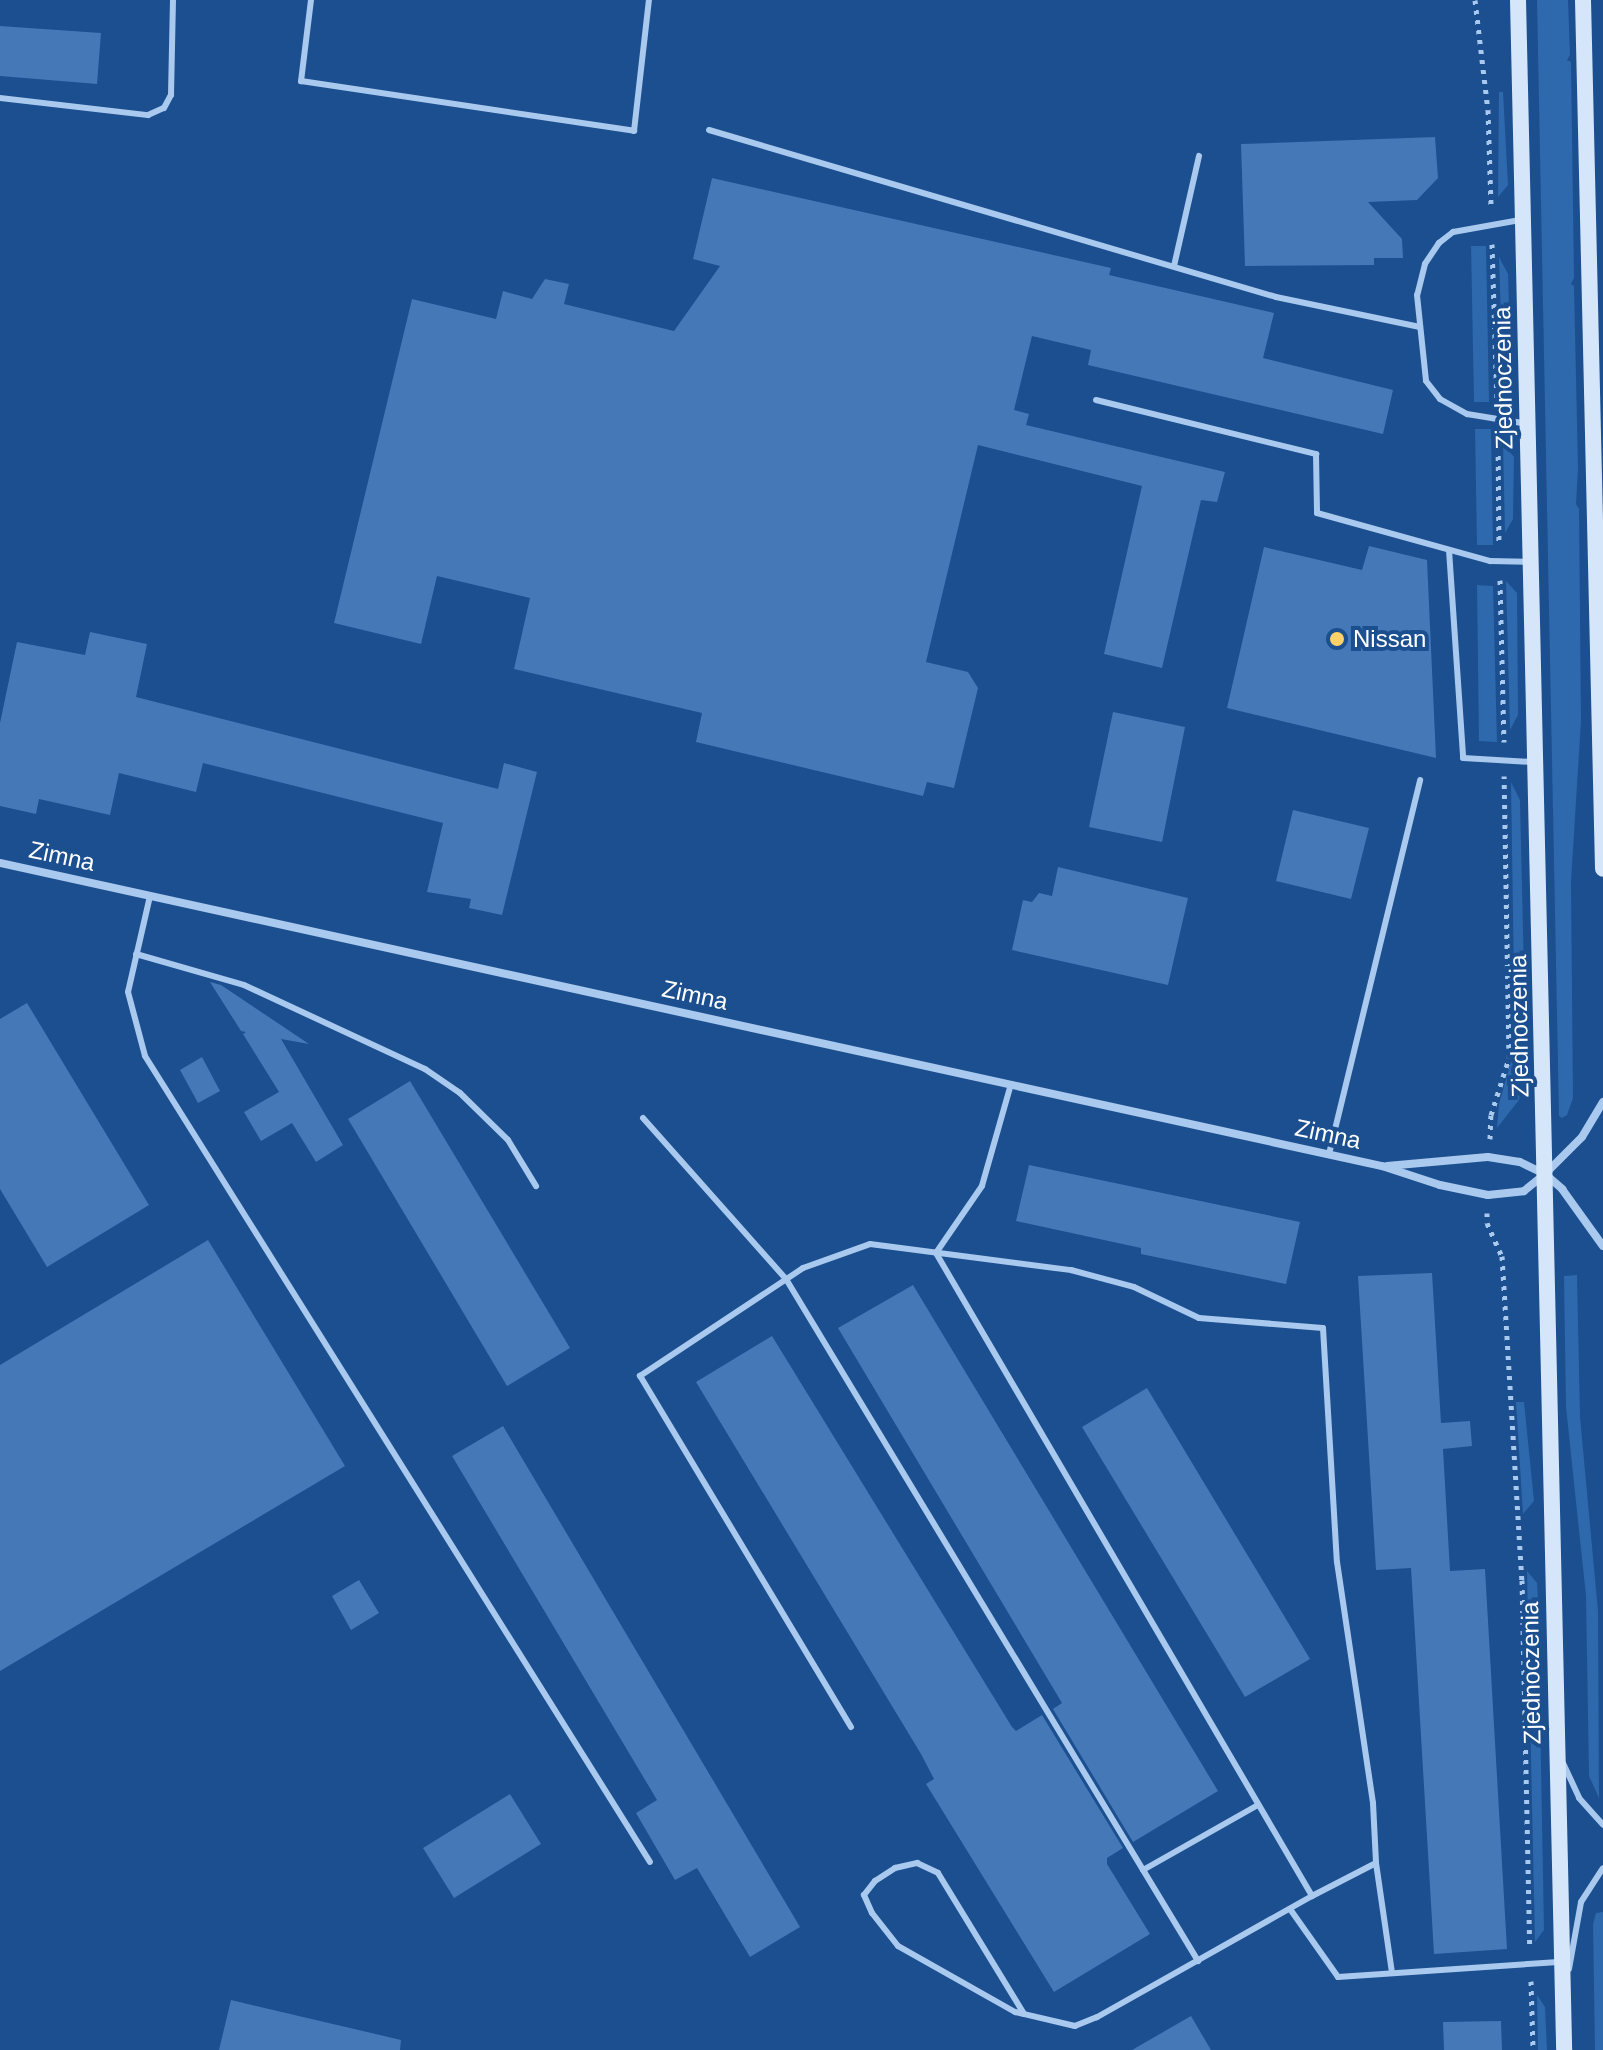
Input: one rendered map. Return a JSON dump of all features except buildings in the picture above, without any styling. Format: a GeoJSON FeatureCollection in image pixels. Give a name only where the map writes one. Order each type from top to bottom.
{"type":"FeatureCollection","features":[{"type":"Feature","properties":{"kind":"main road","name":"Zjednoczenia"},"geometry":{"type":"LineString","coordinates":[[1518,0],[1564,2050]]}},
{"type":"Feature","properties":{"kind":"main road"},"geometry":{"type":"LineString","coordinates":[[1583,0],[1601,675],[1603,869]]}},
{"type":"Feature","properties":{"kind":"street","name":"Zimna"},"geometry":{"type":"LineString","coordinates":[[0,863],[1329,1154],[1488,1195],[1510,1195],[1524,1191],[1582,1137],[1603,1102]]}},
{"type":"Feature","properties":{"kind":"street","name":"Zimna"},"geometry":{"type":"LineString","coordinates":[[1382,1166],[1488,1157],[1520,1162],[1545,1174],[1573,1202],[1603,1246]]}},
{"type":"Feature","properties":{"kind":"lane"},"geometry":{"type":"LineString","coordinates":[[0,98],[148,115],[164,108],[171,95],[173,0]]}},
{"type":"Feature","properties":{"kind":"lane"},"geometry":{"type":"LineString","coordinates":[[311,0],[301,81],[634,131],[649,0]]}},
{"type":"Feature","properties":{"kind":"lane"},"geometry":{"type":"LineString","coordinates":[[709,130],[1276,297],[1420,327]]}},
{"type":"Feature","properties":{"kind":"lane"},"geometry":{"type":"LineString","coordinates":[[1174,266],[1199,156]]}},
{"type":"Feature","properties":{"kind":"lane"},"geometry":{"type":"LineString","coordinates":[[1524,220],[1453,232],[1439,243],[1425,264],[1417,295],[1426,381],[1440,399],[1467,414],[1529,424]]}},
{"type":"Feature","properties":{"kind":"lane"},"geometry":{"type":"LineString","coordinates":[[1096,400],[1316,454],[1317,513],[1500,563],[1532,562]]}},
{"type":"Feature","properties":{"kind":"lane"},"geometry":{"type":"LineString","coordinates":[[1449,550],[1463,758],[1537,762]]}},
{"type":"Feature","properties":{"kind":"lane"},"geometry":{"type":"LineString","coordinates":[[1329,1154],[1420,780]]}},
{"type":"Feature","properties":{"kind":"lane"},"geometry":{"type":"LineString","coordinates":[[150,896],[128,992],[145,1056],[650,1862]]}},
{"type":"Feature","properties":{"kind":"lane"},"geometry":{"type":"LineString","coordinates":[[136,954],[244,985],[425,1069],[460,1093],[508,1140],[536,1186]]}},
{"type":"Feature","properties":{"kind":"lane"},"geometry":{"type":"LineString","coordinates":[[936,1253],[982,1186],[1011,1084]]}},
{"type":"Feature","properties":{"kind":"lane"},"geometry":{"type":"LineString","coordinates":[[643,1118],[786,1279],[1198,1961]]}},
{"type":"Feature","properties":{"kind":"lane"},"geometry":{"type":"LineString","coordinates":[[851,1727],[640,1376],[803,1268],[870,1244],[1071,1270],[1134,1287],[1199,1318],[1323,1328],[1337,1562],[1373,1803],[1376,1863],[1392,1973]]}},
{"type":"Feature","properties":{"kind":"lane"},"geometry":{"type":"LineString","coordinates":[[936,1253],[1312,1896]]}},
{"type":"Feature","properties":{"kind":"lane"},"geometry":{"type":"LineString","coordinates":[[1556,1748],[1579,1798],[1603,1825]]}},
{"type":"Feature","properties":{"kind":"lane"},"geometry":{"type":"LineString","coordinates":[[1143,1870],[1258,1805]]}},
{"type":"Feature","properties":{"kind":"lane"},"geometry":{"type":"LineString","coordinates":[[1024,2014],[938,1873],[917,1863],[895,1868],[875,1881],[864,1895],[872,1913],[898,1946],[1024,2014],[1075,2026],[1376,1863]]}},
{"type":"Feature","properties":{"kind":"lane"},"geometry":{"type":"LineString","coordinates":[[1563,2005],[1581,1902],[1603,1868]]}},
{"type":"Feature","properties":{"kind":"lane"},"geometry":{"type":"LineString","coordinates":[[1290,1909],[1338,1977],[1562,1962]]}},
{"type":"Feature","properties":{"kind":"path"},"geometry":{"type":"LineString","coordinates":[[1475,0],[1488,110],[1492,225],[1509,1058],[1491,1115],[1488,1157]]}},
{"type":"Feature","properties":{"kind":"path"},"geometry":{"type":"LineString","coordinates":[[1488,1195],[1487,1223],[1502,1256],[1522,1580],[1533,2050]]}},
{"type":"Feature","properties":{"kind":"path"},"geometry":{"type":"LineString","coordinates":[[1502,1256],[1512,1256]]}},
{"type":"Feature","properties":{"kind":"shaded area"},"geometry":{"type":"Polygon","coordinates":[[[1537,0],[1568,0],[1570,55],[1567,60],[1571,62],[1574,278],[1571,284],[1574,286],[1581,721],[1571,881],[1573,1098],[1567,1115],[1562,1118],[1559,1116],[1537,0]]]}},
{"type":"Feature","properties":{"kind":"shaded area"},"geometry":{"type":"Polygon","coordinates":[[[1499,92],[1503,92],[1508,185],[1498,197],[1499,92]]]}},
{"type":"Feature","properties":{"kind":"shaded area"},"geometry":{"type":"Polygon","coordinates":[[[1471,246],[1486,246],[1489,402],[1474,402],[1471,246]]]}},
{"type":"Feature","properties":{"kind":"shaded area"},"geometry":{"type":"Polygon","coordinates":[[[1499,257],[1508,274],[1511,374],[1503,388],[1499,257]]]}},
{"type":"Feature","properties":{"kind":"shaded area"},"geometry":{"type":"Polygon","coordinates":[[[1475,429],[1491,429],[1493,545],[1477,545],[1475,429]]]}},
{"type":"Feature","properties":{"kind":"shaded area"},"geometry":{"type":"Polygon","coordinates":[[[1503,443],[1514,457],[1513,519],[1505,533],[1503,443]]]}},
{"type":"Feature","properties":{"kind":"shaded area"},"geometry":{"type":"Polygon","coordinates":[[[1506,581],[1517,593],[1518,715],[1510,730],[1506,581]]]}},
{"type":"Feature","properties":{"kind":"shaded area"},"geometry":{"type":"Polygon","coordinates":[[[1477,585],[1493,586],[1497,742],[1479,741],[1477,585]]]}},
{"type":"Feature","properties":{"kind":"shaded area"},"geometry":{"type":"Polygon","coordinates":[[[1511,782],[1520,800],[1526,1060],[1519,1100],[1497,1128],[1499,1104],[1515,1048],[1511,782]]]}},
{"type":"Feature","properties":{"kind":"shaded area"},"geometry":{"type":"Polygon","coordinates":[[[1577,1275],[1580,1417],[1598,1611],[1599,1798],[1589,1776],[1586,1596],[1566,1407],[1564,1276],[1577,1275]]]}},
{"type":"Feature","properties":{"kind":"shaded area"},"geometry":{"type":"Polygon","coordinates":[[[1516,1402],[1524,1402],[1534,1501],[1523,1514],[1516,1402]]]}},
{"type":"Feature","properties":{"kind":"shaded area"},"geometry":{"type":"Polygon","coordinates":[[[1527,1571],[1537,1583],[1538,1600],[1544,1930],[1535,1942],[1527,1571]]]}},
{"type":"Feature","properties":{"kind":"shaded area"},"geometry":{"type":"Polygon","coordinates":[[[1603,1912],[1603,2050],[1595,2050],[1593,1924],[1596,1913],[1603,1912]]]}},
{"type":"Feature","properties":{"kind":"shaded area"},"geometry":{"type":"Polygon","coordinates":[[[1537,1995],[1545,2007],[1547,2050],[1538,2050],[1537,1995]]]}},
{"type":"Feature","properties":{"kind":"place","name":"Nissan"},"geometry":{"type":"Point","coordinates":[1337,639]}}]}
